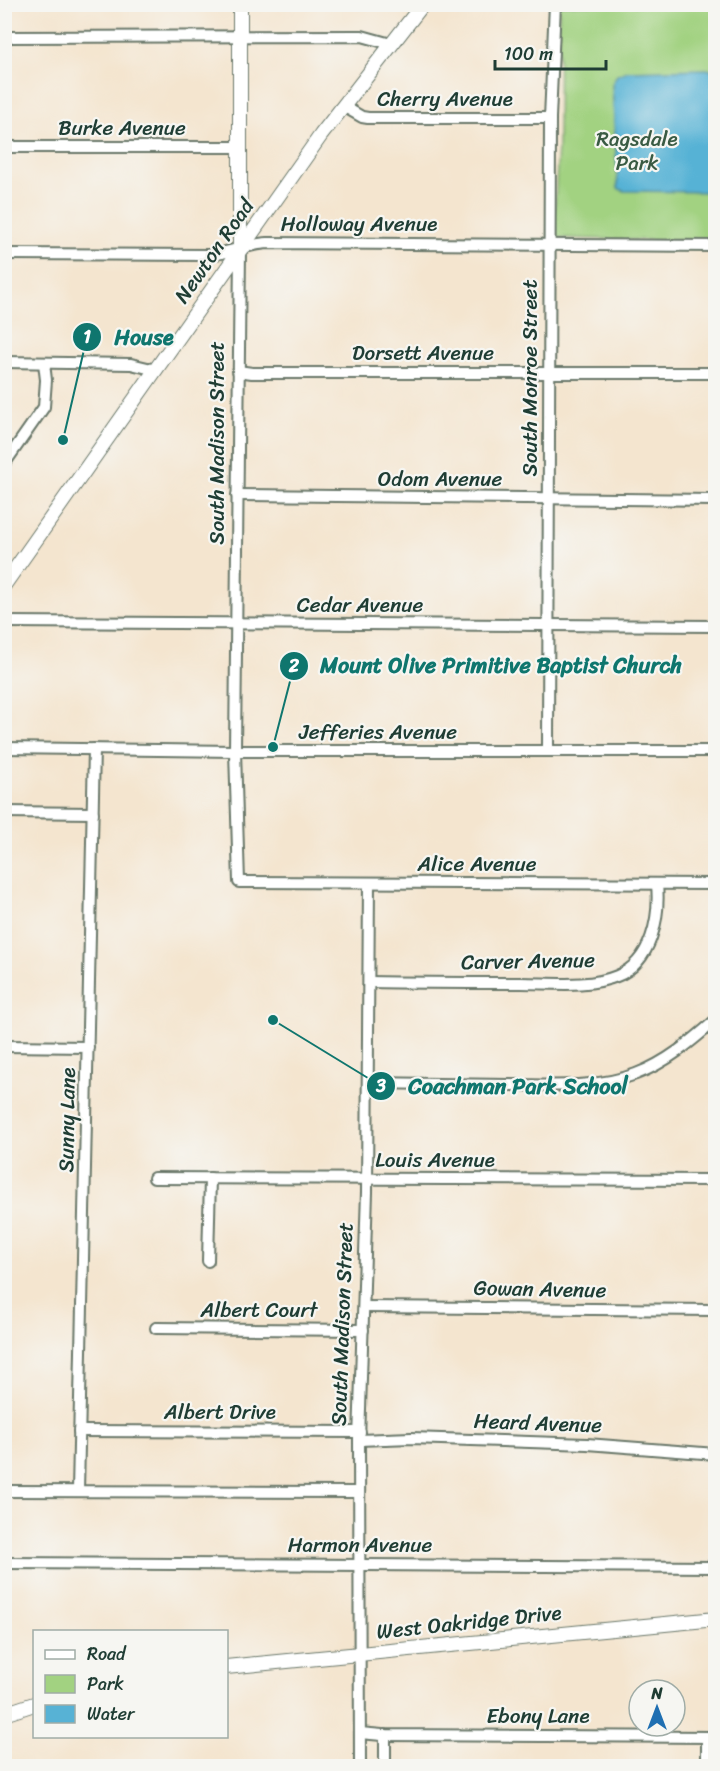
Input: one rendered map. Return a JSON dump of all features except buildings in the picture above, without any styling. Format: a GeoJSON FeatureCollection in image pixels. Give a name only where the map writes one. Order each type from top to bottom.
{"type":"FeatureCollection","features":[{"type":"Feature","properties":{"kind":"main road","name":"South Madison Street"},"geometry":{"type":"LineString","coordinates":[[240,4],[240,248]]}},
{"type":"Feature","properties":{"kind":"main road","name":"Newton Road"},"geometry":{"type":"LineString","coordinates":[[4,585],[240,248],[343,106],[423,4]]}},
{"type":"Feature","properties":{"kind":"main road","name":"West Oakridge Drive"},"geometry":{"type":"LineString","coordinates":[[228,1667],[716,1619]]}},
{"type":"Feature","properties":{"kind":"main road"},"geometry":{"type":"LineString","coordinates":[[4,1713],[33,1704]]}},
{"type":"Feature","properties":{"kind":"street","name":"South Monroe Street"},"geometry":{"type":"LineString","coordinates":[[548,751],[550,118],[555,4]]}},
{"type":"Feature","properties":{"kind":"street"},"geometry":{"type":"LineString","coordinates":[[4,37],[362,36],[391,44]]}},
{"type":"Feature","properties":{"kind":"street","name":"Cherry Avenue"},"geometry":{"type":"LineString","coordinates":[[343,106],[368,118],[550,118]]}},
{"type":"Feature","properties":{"kind":"street","name":"Burke Avenue"},"geometry":{"type":"LineString","coordinates":[[4,147],[240,147]]}},
{"type":"Feature","properties":{"kind":"street","name":"Holloway Avenue"},"geometry":{"type":"LineString","coordinates":[[4,254],[210,255],[253,244],[268,243],[716,246]]}},
{"type":"Feature","properties":{"kind":"street","name":"South Madison Street"},"geometry":{"type":"LineString","coordinates":[[239,882],[235,751],[240,248]]}},
{"type":"Feature","properties":{"kind":"street"},"geometry":{"type":"LineString","coordinates":[[4,362],[131,364],[156,370]]}},
{"type":"Feature","properties":{"kind":"street"},"geometry":{"type":"LineString","coordinates":[[5,461],[44,407],[46,380],[44,363]]}},
{"type":"Feature","properties":{"kind":"street","name":"Dorsett Avenue"},"geometry":{"type":"LineString","coordinates":[[238,371],[252,373],[716,374]]}},
{"type":"Feature","properties":{"kind":"street","name":"Odom Avenue"},"geometry":{"type":"LineString","coordinates":[[237,495],[716,500]]}},
{"type":"Feature","properties":{"kind":"street","name":"Cedar Avenue"},"geometry":{"type":"LineString","coordinates":[[4,622],[716,626]]}},
{"type":"Feature","properties":{"kind":"street","name":"Jefferies Avenue"},"geometry":{"type":"LineString","coordinates":[[4,748],[235,751],[716,751]]}},
{"type":"Feature","properties":{"kind":"street","name":"Sunny Lane"},"geometry":{"type":"LineString","coordinates":[[78,1491],[94,749]]}},
{"type":"Feature","properties":{"kind":"street"},"geometry":{"type":"LineString","coordinates":[[4,812],[93,813]]}},
{"type":"Feature","properties":{"kind":"street","name":"Alice Avenue"},"geometry":{"type":"LineString","coordinates":[[239,882],[716,884]]}},
{"type":"Feature","properties":{"kind":"street","name":"South Madison Street"},"geometry":{"type":"LineString","coordinates":[[360,1767],[359,1492],[367,1180],[369,883]]}},
{"type":"Feature","properties":{"kind":"street","name":"Carver Avenue"},"geometry":{"type":"LineString","coordinates":[[369,982],[582,983],[618,976],[634,964],[652,936],[658,898],[657,884]]}},
{"type":"Feature","properties":{"kind":"street"},"geometry":{"type":"LineString","coordinates":[[368,1083],[545,1085],[607,1082],[639,1073],[675,1053],[716,1020]]}},
{"type":"Feature","properties":{"kind":"street"},"geometry":{"type":"LineString","coordinates":[[4,1046],[88,1047]]}},
{"type":"Feature","properties":{"kind":"street"},"geometry":{"type":"LineString","coordinates":[[208,1261],[210,1178]]}},
{"type":"Feature","properties":{"kind":"street","name":"Louis Avenue"},"geometry":{"type":"LineString","coordinates":[[154,1179],[716,1180]]}},
{"type":"Feature","properties":{"kind":"street","name":"Gowan Avenue"},"geometry":{"type":"LineString","coordinates":[[364,1306],[716,1310]]}},
{"type":"Feature","properties":{"kind":"street","name":"Albert Court"},"geometry":{"type":"LineString","coordinates":[[156,1328],[363,1330]]}},
{"type":"Feature","properties":{"kind":"street","name":"Albert Drive"},"geometry":{"type":"LineString","coordinates":[[79,1431],[360,1436]]}},
{"type":"Feature","properties":{"kind":"street","name":"Heard Avenue"},"geometry":{"type":"LineString","coordinates":[[360,1436],[587,1444],[716,1454]]}},
{"type":"Feature","properties":{"kind":"street"},"geometry":{"type":"LineString","coordinates":[[4,1491],[359,1492]]}},
{"type":"Feature","properties":{"kind":"street","name":"Harmon Avenue"},"geometry":{"type":"LineString","coordinates":[[4,1563],[716,1567]]}},
{"type":"Feature","properties":{"kind":"street","name":"Ebony Lane"},"geometry":{"type":"LineString","coordinates":[[360,1733],[711,1737]]}},
{"type":"Feature","properties":{"kind":"street"},"geometry":{"type":"LineString","coordinates":[[385,1735],[385,1767]]}},
{"type":"Feature","properties":{"kind":"street"},"geometry":{"type":"LineString","coordinates":[[707,1767],[711,1737]]}},
{"type":"Feature","properties":{"kind":"green space","name":"Ragsdale Park"},"geometry":{"type":"Polygon","coordinates":[[[559,5],[715,5],[715,242],[557,238],[554,222],[558,146],[559,5]]]}},
{"type":"Feature","properties":{"kind":"water"},"geometry":{"type":"Polygon","coordinates":[[[707,69],[715,71],[715,192],[623,191],[618,188],[612,84],[617,75],[627,71],[707,69]]]}},
{"type":"Feature","properties":{"kind":"place","name":"House"},"geometry":{"type":"Point","coordinates":[63,440]}},
{"type":"Feature","properties":{"kind":"place","name":"Mount Olive Primitive Baptist Church"},"geometry":{"type":"Point","coordinates":[273,747]}},
{"type":"Feature","properties":{"kind":"place","name":"Coachman Park School"},"geometry":{"type":"Point","coordinates":[273,1020]}}]}
